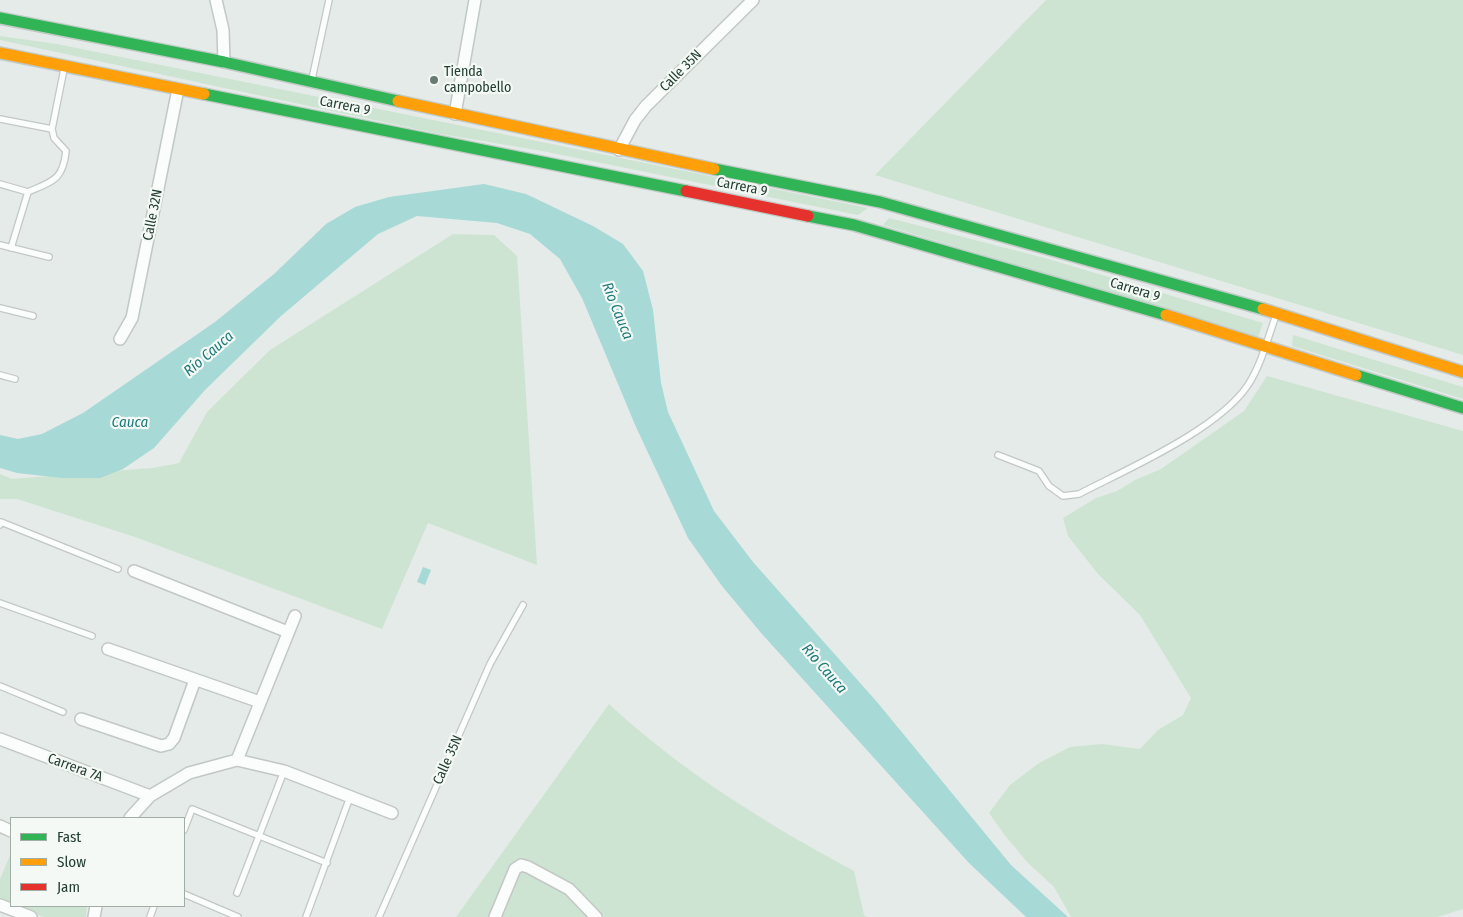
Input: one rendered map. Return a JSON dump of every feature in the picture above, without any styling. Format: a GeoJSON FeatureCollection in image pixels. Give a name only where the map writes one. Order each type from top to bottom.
{"type":"FeatureCollection","features":[{"type":"Feature","properties":{"kind":"main road","name":"Carrera 9"},"geometry":{"type":"LineString","coordinates":[[0,18],[224,62],[619,150],[880,202],[1276,313],[1463,372]]}},
{"type":"Feature","properties":{"kind":"main road","name":"Carrera 9"},"geometry":{"type":"LineString","coordinates":[[0,53],[854,225],[1097,294],[1463,408]]}},
{"type":"Feature","properties":{"kind":"main road"},"geometry":{"type":"LineString","coordinates":[[854,225],[872,217],[880,210],[880,202]]}},
{"type":"Feature","properties":{"kind":"street"},"geometry":{"type":"LineString","coordinates":[[216,0],[223,30],[224,62]]}},
{"type":"Feature","properties":{"kind":"street"},"geometry":{"type":"LineString","coordinates":[[454,114],[475,0]]}},
{"type":"Feature","properties":{"kind":"street","name":"Calle 35N"},"geometry":{"type":"LineString","coordinates":[[619,150],[635,120],[646,106],[753,0]]}},
{"type":"Feature","properties":{"kind":"street","name":"Calle 32N"},"geometry":{"type":"LineString","coordinates":[[120,339],[132,318],[178,88]]}},
{"type":"Feature","properties":{"kind":"street"},"geometry":{"type":"LineString","coordinates":[[134,571],[288,632]]}},
{"type":"Feature","properties":{"kind":"street"},"geometry":{"type":"LineString","coordinates":[[237,760],[295,616]]}},
{"type":"Feature","properties":{"kind":"street"},"geometry":{"type":"LineString","coordinates":[[108,649],[260,702]]}},
{"type":"Feature","properties":{"kind":"street"},"geometry":{"type":"LineString","coordinates":[[81,719],[161,746],[169,744],[174,738],[195,680]]}},
{"type":"Feature","properties":{"kind":"street","name":"Carrera 7A"},"geometry":{"type":"LineString","coordinates":[[0,739],[150,796]]}},
{"type":"Feature","properties":{"kind":"street"},"geometry":{"type":"LineString","coordinates":[[131,817],[150,796],[189,773],[237,760],[284,771],[392,813]]}},
{"type":"Feature","properties":{"kind":"street"},"geometry":{"type":"LineString","coordinates":[[495,917],[515,869],[520,866],[528,867],[569,889],[596,917]]}},
{"type":"Feature","properties":{"kind":"street"},"geometry":{"type":"LineString","coordinates":[[0,905],[31,917]]}},
{"type":"Feature","properties":{"kind":"lane"},"geometry":{"type":"LineString","coordinates":[[311,81],[328,0]]}},
{"type":"Feature","properties":{"kind":"lane"},"geometry":{"type":"LineString","coordinates":[[0,184],[28,192],[57,178],[64,165],[66,150],[54,138],[52,128],[64,66]]}},
{"type":"Feature","properties":{"kind":"lane"},"geometry":{"type":"LineString","coordinates":[[0,119],[52,128]]}},
{"type":"Feature","properties":{"kind":"lane"},"geometry":{"type":"LineString","coordinates":[[11,248],[28,192]]}},
{"type":"Feature","properties":{"kind":"lane"},"geometry":{"type":"LineString","coordinates":[[0,246],[49,257]]}},
{"type":"Feature","properties":{"kind":"lane"},"geometry":{"type":"LineString","coordinates":[[0,308],[33,316]]}},
{"type":"Feature","properties":{"kind":"lane"},"geometry":{"type":"LineString","coordinates":[[998,456],[1039,471],[1049,486],[1063,496],[1079,494],[1165,448],[1225,410],[1248,384],[1265,346],[1276,313]]}},
{"type":"Feature","properties":{"kind":"lane"},"geometry":{"type":"LineString","coordinates":[[0,375],[15,379]]}},
{"type":"Feature","properties":{"kind":"lane"},"geometry":{"type":"LineString","coordinates":[[0,525],[1,522],[118,569]]}},
{"type":"Feature","properties":{"kind":"lane"},"geometry":{"type":"LineString","coordinates":[[0,603],[92,636]]}},
{"type":"Feature","properties":{"kind":"lane","name":"Calle 35N"},"geometry":{"type":"LineString","coordinates":[[379,917],[490,664],[523,605]]}},
{"type":"Feature","properties":{"kind":"lane"},"geometry":{"type":"LineString","coordinates":[[0,686],[63,712]]}},
{"type":"Feature","properties":{"kind":"lane"},"geometry":{"type":"LineString","coordinates":[[237,893],[284,771]]}},
{"type":"Feature","properties":{"kind":"lane"},"geometry":{"type":"LineString","coordinates":[[306,917],[350,797]]}},
{"type":"Feature","properties":{"kind":"lane"},"geometry":{"type":"LineString","coordinates":[[185,828],[192,810],[327,863]]}},
{"type":"Feature","properties":{"kind":"lane"},"geometry":{"type":"LineString","coordinates":[[185,894],[238,917]]}},
{"type":"Feature","properties":{"kind":"green space"},"geometry":{"type":"Polygon","coordinates":[[[1046,0],[1463,0],[1463,355],[875,175],[1046,0]]]}},
{"type":"Feature","properties":{"kind":"green space"},"geometry":{"type":"Polygon","coordinates":[[[0,36],[57,44],[868,208],[858,215],[542,151],[435,133],[0,40],[0,36]]]}},
{"type":"Feature","properties":{"kind":"green space"},"geometry":{"type":"Polygon","coordinates":[[[889,218],[1045,258],[1263,323],[1258,337],[883,225],[889,218]]]}},
{"type":"Feature","properties":{"kind":"green space"},"geometry":{"type":"Polygon","coordinates":[[[453,234],[494,235],[517,256],[537,565],[428,523],[382,629],[135,537],[17,499],[0,499],[0,474],[12,479],[152,468],[179,463],[207,412],[270,350],[453,234]]]}},
{"type":"Feature","properties":{"kind":"green space"},"geometry":{"type":"Polygon","coordinates":[[[1293,335],[1463,387],[1463,399],[1292,346],[1293,335]]]}},
{"type":"Feature","properties":{"kind":"green space"},"geometry":{"type":"Polygon","coordinates":[[[1267,376],[1463,431],[1463,909],[1437,917],[1071,917],[1054,887],[1027,862],[989,813],[1010,785],[1039,763],[1070,747],[1102,744],[1140,749],[1158,730],[1183,715],[1191,698],[1140,615],[1098,574],[1068,536],[1063,518],[1096,498],[1117,491],[1135,480],[1161,469],[1244,411],[1267,376]]]}},
{"type":"Feature","properties":{"kind":"green space"},"geometry":{"type":"Polygon","coordinates":[[[609,704],[637,729],[695,774],[758,816],[854,871],[864,915],[867,917],[456,917],[609,704]]]}},
{"type":"Feature","properties":{"kind":"green space"},"geometry":{"type":"Polygon","coordinates":[[[10,855],[10,904],[0,899],[0,879],[10,855]]]}},
{"type":"Feature","properties":{"kind":"green space"},"geometry":{"type":"Polygon","coordinates":[[[19,907],[87,907],[86,917],[44,917],[19,907]]]}},
{"type":"Feature","properties":{"kind":"water","name":"Cauca"},"geometry":{"type":"Polygon","coordinates":[[[484,184],[526,194],[593,226],[623,244],[643,271],[653,310],[661,383],[668,412],[714,511],[753,562],[877,702],[1011,865],[1068,917],[1026,917],[969,863],[762,634],[722,586],[688,538],[636,427],[582,298],[560,259],[530,234],[497,223],[417,216],[378,234],[281,316],[205,390],[154,448],[123,469],[100,478],[62,478],[17,473],[0,468],[0,435],[18,439],[42,434],[83,413],[215,322],[274,274],[326,224],[355,207],[389,197],[484,184]]]}},
{"type":"Feature","properties":{"kind":"water"},"geometry":{"type":"Polygon","coordinates":[[[423,567],[431,570],[425,585],[417,582],[423,567]]]}},
{"type":"Feature","properties":{"kind":"traffic: fast"},"geometry":{"type":"LineString","coordinates":[[0,18],[224,62],[398,101]]}},
{"type":"Feature","properties":{"kind":"traffic: fast"},"geometry":{"type":"LineString","coordinates":[[204,94],[686,191]]}},
{"type":"Feature","properties":{"kind":"traffic: fast"},"geometry":{"type":"LineString","coordinates":[[714,169],[880,202],[1263,309]]}},
{"type":"Feature","properties":{"kind":"traffic: fast"},"geometry":{"type":"LineString","coordinates":[[808,216],[854,225],[1166,315]]}},
{"type":"Feature","properties":{"kind":"traffic: fast"},"geometry":{"type":"LineString","coordinates":[[1356,375],[1463,408]]}},
{"type":"Feature","properties":{"kind":"traffic: slow"},"geometry":{"type":"LineString","coordinates":[[0,53],[204,94]]}},
{"type":"Feature","properties":{"kind":"traffic: slow"},"geometry":{"type":"LineString","coordinates":[[398,101],[714,169]]}},
{"type":"Feature","properties":{"kind":"traffic: slow"},"geometry":{"type":"LineString","coordinates":[[1263,309],[1463,372]]}},
{"type":"Feature","properties":{"kind":"traffic: slow"},"geometry":{"type":"LineString","coordinates":[[1166,315],[1356,375]]}},
{"type":"Feature","properties":{"kind":"traffic: jam"},"geometry":{"type":"LineString","coordinates":[[686,191],[808,216]]}},
{"type":"Feature","properties":{"kind":"place","name":"Tienda campobello"},"geometry":{"type":"Point","coordinates":[434,80]}},
{"type":"Feature","properties":{"kind":"water label","name":"Río Cauca"},"geometry":{"type":"Point","coordinates":[617,311]}},
{"type":"Feature","properties":{"kind":"water label","name":"Río Cauca"},"geometry":{"type":"Point","coordinates":[209,354]}},
{"type":"Feature","properties":{"kind":"water label","name":"Río Cauca"},"geometry":{"type":"Point","coordinates":[824,669]}}]}
